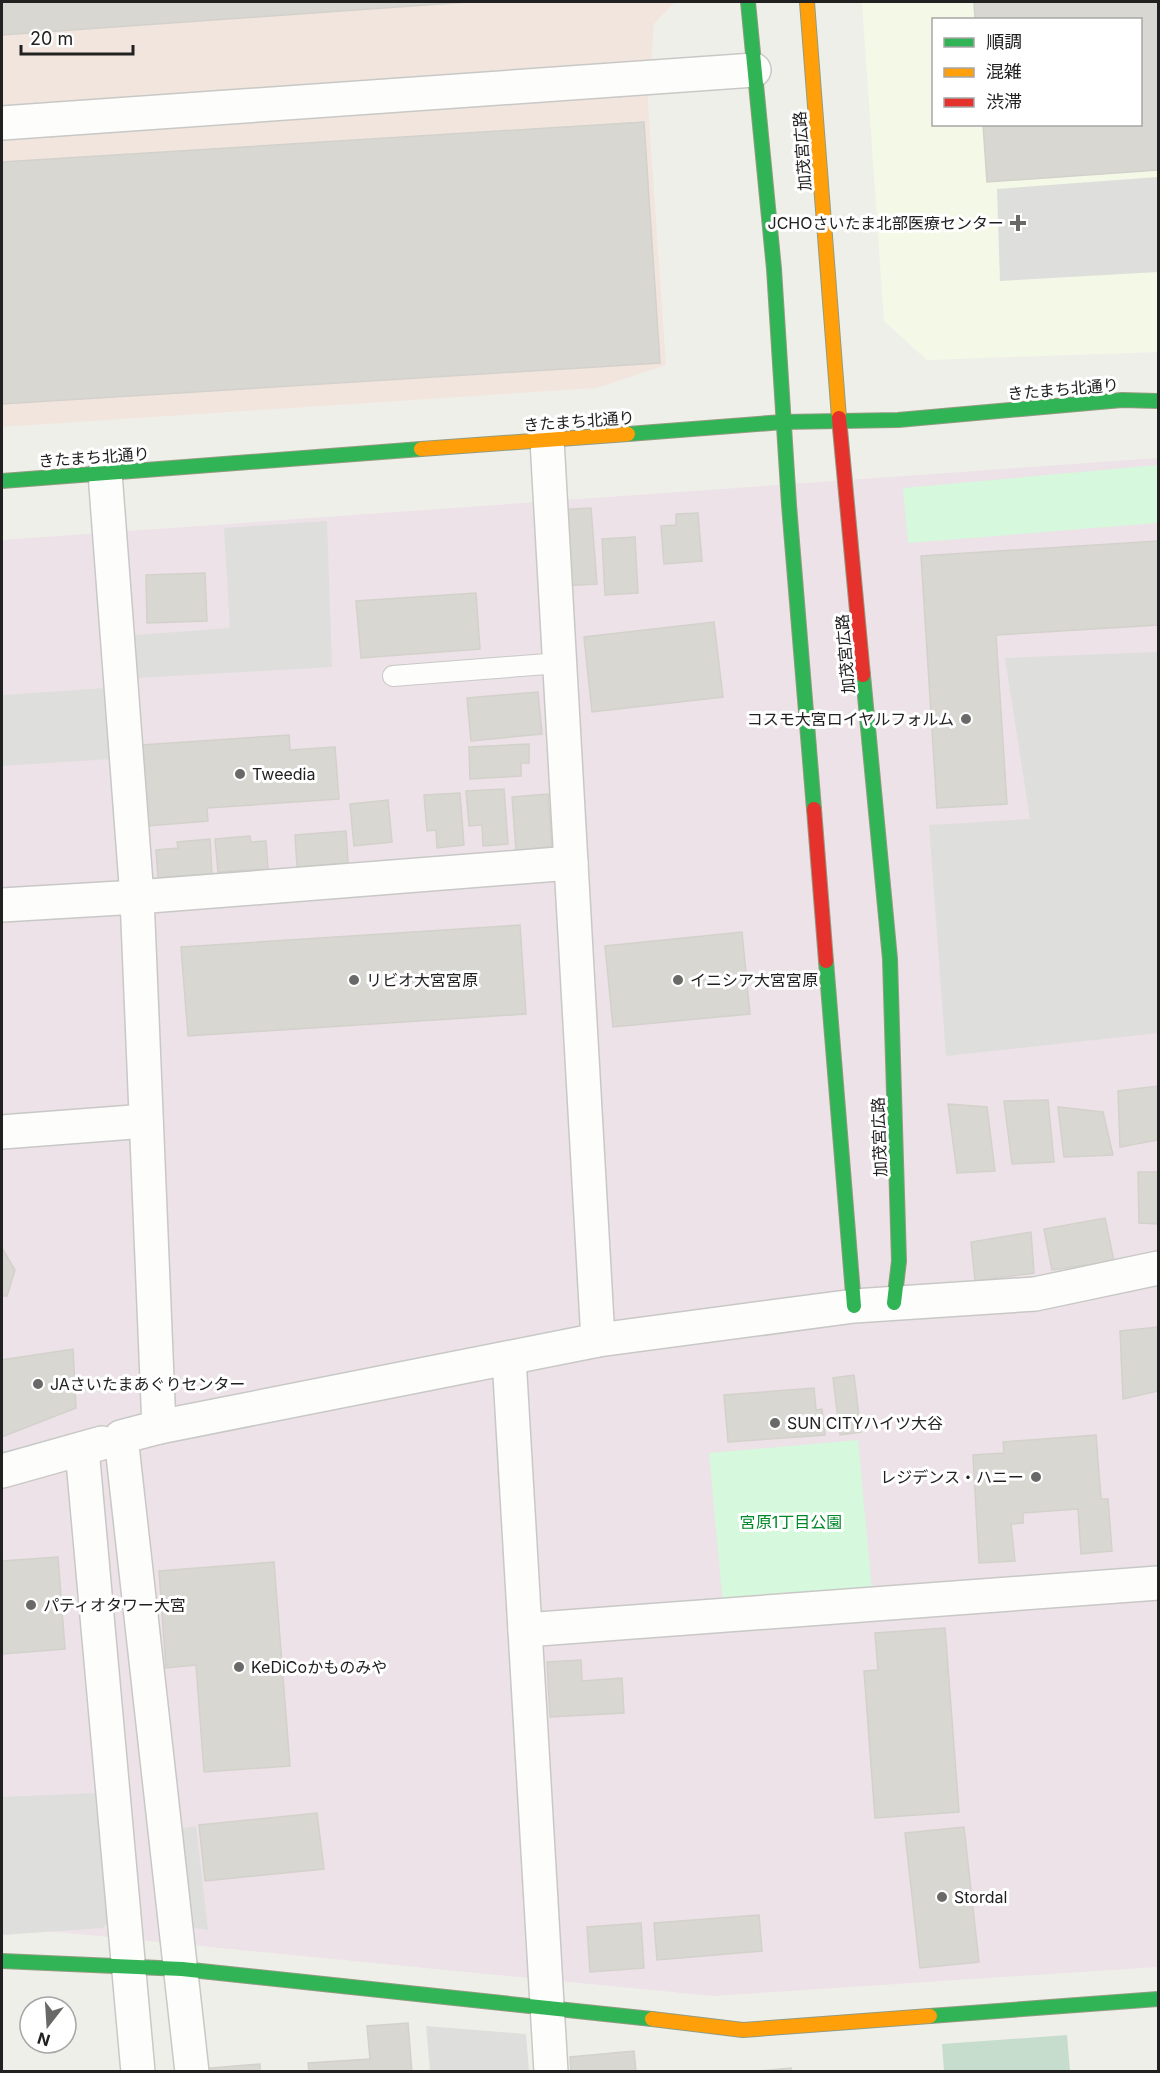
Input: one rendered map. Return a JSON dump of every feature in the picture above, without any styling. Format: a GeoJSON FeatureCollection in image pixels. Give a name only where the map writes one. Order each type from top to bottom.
{"type":"FeatureCollection","features":[{"type":"Feature","properties":{"kind":"street"},"geometry":{"type":"LineString","coordinates":[[748,2],[774,269],[783,422],[854,1306]]}},
{"type":"Feature","properties":{"kind":"street","name":"加茂宮広路"},"geometry":{"type":"LineString","coordinates":[[807,2],[839,421],[890,959],[899,1261],[894,1304]]}},
{"type":"Feature","properties":{"kind":"street"},"geometry":{"type":"LineString","coordinates":[[2,123],[754,70]]}},
{"type":"Feature","properties":{"kind":"street","name":"きたまち北通り"},"geometry":{"type":"LineString","coordinates":[[2,481],[783,422],[898,420],[1122,400],[1158,401]]}},
{"type":"Feature","properties":{"kind":"street"},"geometry":{"type":"LineString","coordinates":[[547,440],[597,1340]]}},
{"type":"Feature","properties":{"kind":"street"},"geometry":{"type":"LineString","coordinates":[[105,473],[137,897],[159,1427]]}},
{"type":"Feature","properties":{"kind":"street"},"geometry":{"type":"LineString","coordinates":[[2,905],[137,897],[571,863]]}},
{"type":"Feature","properties":{"kind":"street"},"geometry":{"type":"LineString","coordinates":[[2,1132],[146,1121]]}},
{"type":"Feature","properties":{"kind":"street"},"geometry":{"type":"LineString","coordinates":[[2,1471],[159,1427],[597,1340],[854,1306],[1035,1294],[1158,1268]]}},
{"type":"Feature","properties":{"kind":"street"},"geometry":{"type":"LineString","coordinates":[[509,1358],[551,2072]]}},
{"type":"Feature","properties":{"kind":"street"},"geometry":{"type":"LineString","coordinates":[[121,1437],[174,1968],[192,2072]]}},
{"type":"Feature","properties":{"kind":"street"},"geometry":{"type":"LineString","coordinates":[[82,1449],[138,2072]]}},
{"type":"Feature","properties":{"kind":"street"},"geometry":{"type":"LineString","coordinates":[[525,1630],[1158,1583]]}},
{"type":"Feature","properties":{"kind":"street"},"geometry":{"type":"LineString","coordinates":[[2,1961],[174,1968],[547,2006],[743,2030],[1158,1999]]}},
{"type":"Feature","properties":{"kind":"lane"},"geometry":{"type":"LineString","coordinates":[[393,676],[560,663]]}},
{"type":"Feature","properties":{"kind":"shaded area"},"geometry":{"type":"Polygon","coordinates":[[[2,2],[675,2],[654,24],[648,103],[666,365],[597,388],[2,427],[2,2]]]}},
{"type":"Feature","properties":{"kind":"shaded area","name":"JCHOさいたま北部医療センター"},"geometry":{"type":"Polygon","coordinates":[[[862,2],[1158,2],[1158,352],[927,360],[884,321],[862,2]]]}},
{"type":"Feature","properties":{"kind":"shaded area"},"geometry":{"type":"Polygon","coordinates":[[[1158,177],[1158,272],[1000,281],[997,189],[1158,177]]]}},
{"type":"Feature","properties":{"kind":"shaded area"},"geometry":{"type":"Polygon","coordinates":[[[1158,458],[1158,1967],[713,1996],[47,1931],[2,1931],[2,540],[1158,458]]]}},
{"type":"Feature","properties":{"kind":"shaded area"},"geometry":{"type":"Polygon","coordinates":[[[327,521],[332,667],[137,678],[135,635],[230,628],[224,528],[327,521]]]}},
{"type":"Feature","properties":{"kind":"shaded area"},"geometry":{"type":"Polygon","coordinates":[[[1158,652],[1158,1033],[946,1056],[929,825],[1030,819],[1005,658],[1158,652]]]}},
{"type":"Feature","properties":{"kind":"shaded area"},"geometry":{"type":"Polygon","coordinates":[[[106,688],[111,759],[2,766],[2,695],[106,688]]]}},
{"type":"Feature","properties":{"kind":"shaded area"},"geometry":{"type":"Polygon","coordinates":[[[98,1793],[113,1915],[103,1928],[2,1935],[2,1797],[98,1793]]]}},
{"type":"Feature","properties":{"kind":"shaded area"},"geometry":{"type":"Polygon","coordinates":[[[196,1826],[208,1930],[194,1928],[184,1917],[172,1830],[196,1826]]]}},
{"type":"Feature","properties":{"kind":"shaded area"},"geometry":{"type":"Polygon","coordinates":[[[426,2026],[526,2034],[529,2071],[430,2071],[426,2026]]]}},
{"type":"Feature","properties":{"kind":"shaded area"},"geometry":{"type":"Polygon","coordinates":[[[1067,2035],[1070,2071],[944,2071],[942,2044],[1067,2035]]]}},
{"type":"Feature","properties":{"kind":"green space"},"geometry":{"type":"Polygon","coordinates":[[[1158,465],[1158,523],[908,543],[903,488],[1158,465]]]}},
{"type":"Feature","properties":{"kind":"green space","name":"宮原1丁目公園"},"geometry":{"type":"Polygon","coordinates":[[[858,1440],[872,1591],[723,1604],[709,1453],[858,1440]]]}},
{"type":"Feature","properties":{"kind":"building"},"geometry":{"type":"Polygon","coordinates":[[[2,2],[468,2],[2,35],[2,2]]]}},
{"type":"Feature","properties":{"kind":"building"},"geometry":{"type":"Polygon","coordinates":[[[974,2],[1158,2],[1158,170],[987,182],[983,126],[1142,126],[1142,18],[975,18],[974,2]]]}},
{"type":"Feature","properties":{"kind":"building"},"geometry":{"type":"Polygon","coordinates":[[[644,122],[660,363],[2,404],[2,162],[644,122]]]}},
{"type":"Feature","properties":{"kind":"building"},"geometry":{"type":"Polygon","coordinates":[[[591,508],[597,584],[561,586],[556,510],[591,508]]]}},
{"type":"Feature","properties":{"kind":"building"},"geometry":{"type":"Polygon","coordinates":[[[698,513],[702,561],[664,564],[661,526],[676,525],[676,514],[698,513]]]}},
{"type":"Feature","properties":{"kind":"building"},"geometry":{"type":"Polygon","coordinates":[[[635,537],[638,593],[605,595],[602,539],[635,537]]]}},
{"type":"Feature","properties":{"kind":"building","name":"コスモ大宮ロイヤルフォルム"},"geometry":{"type":"Polygon","coordinates":[[[1158,541],[1158,625],[996,635],[1007,804],[937,808],[921,556],[1158,541]]]}},
{"type":"Feature","properties":{"kind":"building"},"geometry":{"type":"Polygon","coordinates":[[[205,573],[207,621],[147,623],[146,575],[205,573]]]}},
{"type":"Feature","properties":{"kind":"building"},"geometry":{"type":"Polygon","coordinates":[[[476,593],[480,649],[361,658],[356,601],[476,593]]]}},
{"type":"Feature","properties":{"kind":"building"},"geometry":{"type":"Polygon","coordinates":[[[714,622],[723,697],[592,712],[584,637],[714,622]]]}},
{"type":"Feature","properties":{"kind":"building"},"geometry":{"type":"Polygon","coordinates":[[[538,692],[542,734],[471,741],[467,698],[538,692]]]}},
{"type":"Feature","properties":{"kind":"building","name":"Tweedia"},"geometry":{"type":"Polygon","coordinates":[[[289,735],[290,750],[335,747],[339,799],[207,808],[208,821],[147,826],[141,745],[289,735]]]}},
{"type":"Feature","properties":{"kind":"building"},"geometry":{"type":"Polygon","coordinates":[[[529,744],[529,763],[521,763],[521,776],[470,779],[469,747],[529,744]]]}},
{"type":"Feature","properties":{"kind":"building"},"geometry":{"type":"Polygon","coordinates":[[[504,789],[508,844],[483,846],[482,825],[469,826],[466,791],[504,789]]]}},
{"type":"Feature","properties":{"kind":"building"},"geometry":{"type":"Polygon","coordinates":[[[460,793],[464,845],[437,848],[436,830],[427,831],[424,795],[460,793]]]}},
{"type":"Feature","properties":{"kind":"building"},"geometry":{"type":"Polygon","coordinates":[[[548,794],[552,847],[516,850],[512,797],[548,794]]]}},
{"type":"Feature","properties":{"kind":"building"},"geometry":{"type":"Polygon","coordinates":[[[388,800],[392,842],[354,846],[350,804],[388,800]]]}},
{"type":"Feature","properties":{"kind":"building"},"geometry":{"type":"Polygon","coordinates":[[[346,831],[348,863],[297,867],[295,835],[346,831]]]}},
{"type":"Feature","properties":{"kind":"building"},"geometry":{"type":"Polygon","coordinates":[[[250,836],[251,842],[266,841],[268,869],[218,872],[215,839],[250,836]]]}},
{"type":"Feature","properties":{"kind":"building"},"geometry":{"type":"Polygon","coordinates":[[[210,839],[212,874],[158,878],[156,850],[178,848],[177,842],[210,839]]]}},
{"type":"Feature","properties":{"kind":"building","name":"リビオ大宮宮原"},"geometry":{"type":"Polygon","coordinates":[[[520,925],[526,1014],[188,1036],[181,947],[520,925]]]}},
{"type":"Feature","properties":{"kind":"building","name":"イニシア大宮宮原"},"geometry":{"type":"Polygon","coordinates":[[[742,932],[750,1014],[613,1027],[605,946],[742,932]]]}},
{"type":"Feature","properties":{"kind":"building"},"geometry":{"type":"Polygon","coordinates":[[[1158,1086],[1158,1140],[1120,1147],[1118,1091],[1158,1086]]]}},
{"type":"Feature","properties":{"kind":"building"},"geometry":{"type":"Polygon","coordinates":[[[1048,1100],[1054,1162],[1012,1164],[1004,1101],[1048,1100]]]}},
{"type":"Feature","properties":{"kind":"building"},"geometry":{"type":"Polygon","coordinates":[[[948,1104],[987,1107],[995,1171],[957,1173],[948,1104]]]}},
{"type":"Feature","properties":{"kind":"building"},"geometry":{"type":"Polygon","coordinates":[[[1058,1107],[1103,1112],[1113,1155],[1064,1157],[1058,1107]]]}},
{"type":"Feature","properties":{"kind":"building"},"geometry":{"type":"Polygon","coordinates":[[[1138,1172],[1158,1172],[1158,1224],[1139,1223],[1138,1172]]]}},
{"type":"Feature","properties":{"kind":"building"},"geometry":{"type":"Polygon","coordinates":[[[1105,1218],[1114,1261],[1052,1270],[1044,1229],[1105,1218]]]}},
{"type":"Feature","properties":{"kind":"building"},"geometry":{"type":"Polygon","coordinates":[[[1031,1232],[1034,1273],[975,1281],[971,1242],[1031,1232]]]}},
{"type":"Feature","properties":{"kind":"building"},"geometry":{"type":"Polygon","coordinates":[[[2,1248],[15,1270],[7,1296],[2,1296],[2,1248]]]}},
{"type":"Feature","properties":{"kind":"building"},"geometry":{"type":"Polygon","coordinates":[[[1158,1327],[1158,1391],[1123,1399],[1120,1331],[1158,1327]]]}},
{"type":"Feature","properties":{"kind":"building","name":"JAさいたまあぐりセンター"},"geometry":{"type":"Polygon","coordinates":[[[73,1349],[76,1408],[2,1437],[2,1360],[73,1349]]]}},
{"type":"Feature","properties":{"kind":"building"},"geometry":{"type":"Polygon","coordinates":[[[854,1375],[861,1432],[840,1435],[833,1378],[854,1375]]]}},
{"type":"Feature","properties":{"kind":"building","name":"SUN CITYハイツ大谷"},"geometry":{"type":"Polygon","coordinates":[[[814,1388],[816,1410],[822,1409],[825,1435],[728,1442],[724,1395],[814,1388]]]}},
{"type":"Feature","properties":{"kind":"building","name":"レジデンス・ハニー"},"geometry":{"type":"Polygon","coordinates":[[[1096,1435],[1101,1499],[1108,1499],[1112,1551],[1081,1554],[1078,1509],[1023,1513],[1023,1523],[1011,1524],[1015,1561],[979,1563],[973,1455],[1004,1453],[1003,1442],[1096,1435]]]}},
{"type":"Feature","properties":{"kind":"building","name":"パティオタワー大宮"},"geometry":{"type":"Polygon","coordinates":[[[58,1557],[65,1649],[2,1654],[2,1561],[58,1557]]]}},
{"type":"Feature","properties":{"kind":"building","name":"KeDiCoかものみや"},"geometry":{"type":"Polygon","coordinates":[[[274,1562],[290,1766],[204,1772],[196,1665],[166,1668],[159,1571],[274,1562]]]}},
{"type":"Feature","properties":{"kind":"building"},"geometry":{"type":"Polygon","coordinates":[[[945,1628],[959,1812],[875,1818],[864,1671],[878,1670],[875,1633],[945,1628]]]}},
{"type":"Feature","properties":{"kind":"building"},"geometry":{"type":"Polygon","coordinates":[[[581,1660],[582,1681],[622,1678],[624,1713],[550,1717],[547,1662],[581,1660]]]}},
{"type":"Feature","properties":{"kind":"building"},"geometry":{"type":"Polygon","coordinates":[[[317,1813],[324,1869],[205,1881],[199,1825],[317,1813]]]}},
{"type":"Feature","properties":{"kind":"building","name":"Stordal"},"geometry":{"type":"Polygon","coordinates":[[[964,1827],[979,1962],[920,1968],[905,1833],[964,1827]]]}},
{"type":"Feature","properties":{"kind":"building"},"geometry":{"type":"Polygon","coordinates":[[[759,1915],[762,1951],[657,1960],[654,1923],[759,1915]]]}},
{"type":"Feature","properties":{"kind":"building"},"geometry":{"type":"Polygon","coordinates":[[[641,1923],[644,1968],[590,1972],[587,1927],[641,1923]]]}},
{"type":"Feature","properties":{"kind":"building"},"geometry":{"type":"Polygon","coordinates":[[[408,2023],[412,2072],[309,2072],[308,2063],[370,2059],[367,2026],[408,2023]]]}},
{"type":"Feature","properties":{"kind":"building"},"geometry":{"type":"Polygon","coordinates":[[[634,2051],[636,2072],[571,2072],[570,2057],[634,2051]]]}},
{"type":"Feature","properties":{"kind":"building"},"geometry":{"type":"Polygon","coordinates":[[[260,2064],[260,2072],[200,2072],[200,2069],[260,2064]]]}},
{"type":"Feature","properties":{"kind":"building"},"geometry":{"type":"Polygon","coordinates":[[[791,2068],[791,2072],[748,2072],[791,2068]]]}},
{"type":"Feature","properties":{"kind":"traffic: fast"},"geometry":{"type":"LineString","coordinates":[[748,2],[774,269],[789,505],[814,809]]}},
{"type":"Feature","properties":{"kind":"traffic: fast"},"geometry":{"type":"LineString","coordinates":[[628,434],[783,422],[898,420],[1122,400],[1158,401]]}},
{"type":"Feature","properties":{"kind":"traffic: fast"},"geometry":{"type":"LineString","coordinates":[[2,481],[421,449]]}},
{"type":"Feature","properties":{"kind":"traffic: fast"},"geometry":{"type":"LineString","coordinates":[[863,675],[890,959],[899,1261],[894,1303]]}},
{"type":"Feature","properties":{"kind":"traffic: fast"},"geometry":{"type":"LineString","coordinates":[[826,961],[854,1306]]}},
{"type":"Feature","properties":{"kind":"traffic: fast"},"geometry":{"type":"LineString","coordinates":[[2,1961],[182,1969],[652,2019]]}},
{"type":"Feature","properties":{"kind":"traffic: fast"},"geometry":{"type":"LineString","coordinates":[[930,2016],[1158,1999]]}},
{"type":"Feature","properties":{"kind":"traffic: slow"},"geometry":{"type":"LineString","coordinates":[[807,2],[839,418]]}},
{"type":"Feature","properties":{"kind":"traffic: slow"},"geometry":{"type":"LineString","coordinates":[[421,449],[628,434]]}},
{"type":"Feature","properties":{"kind":"traffic: slow"},"geometry":{"type":"LineString","coordinates":[[652,2019],[743,2030],[930,2016]]}},
{"type":"Feature","properties":{"kind":"traffic: jam"},"geometry":{"type":"LineString","coordinates":[[839,418],[863,675]]}},
{"type":"Feature","properties":{"kind":"traffic: jam"},"geometry":{"type":"LineString","coordinates":[[814,809],[826,961]]}},
{"type":"Feature","properties":{"kind":"place","name":"JCHOさいたま北部医療センター"},"geometry":{"type":"Point","coordinates":[1018,223]}},
{"type":"Feature","properties":{"kind":"place","name":"コスモ大宮ロイヤルフォルム"},"geometry":{"type":"Point","coordinates":[966,719]}},
{"type":"Feature","properties":{"kind":"place","name":"Tweedia"},"geometry":{"type":"Point","coordinates":[240,774]}},
{"type":"Feature","properties":{"kind":"place","name":"リビオ大宮宮原"},"geometry":{"type":"Point","coordinates":[354,980]}},
{"type":"Feature","properties":{"kind":"place","name":"イニシア大宮宮原"},"geometry":{"type":"Point","coordinates":[678,980]}},
{"type":"Feature","properties":{"kind":"place","name":"JAさいたまあぐりセンター"},"geometry":{"type":"Point","coordinates":[38,1384]}},
{"type":"Feature","properties":{"kind":"place","name":"SUN CITYハイツ大谷"},"geometry":{"type":"Point","coordinates":[775,1423]}},
{"type":"Feature","properties":{"kind":"place","name":"レジデンス・ハニー"},"geometry":{"type":"Point","coordinates":[1036,1477]}},
{"type":"Feature","properties":{"kind":"place","name":"パティオタワー大宮"},"geometry":{"type":"Point","coordinates":[31,1605]}},
{"type":"Feature","properties":{"kind":"place","name":"KeDiCoかものみや"},"geometry":{"type":"Point","coordinates":[239,1667]}},
{"type":"Feature","properties":{"kind":"place","name":"Stordal"},"geometry":{"type":"Point","coordinates":[942,1897]}}]}
